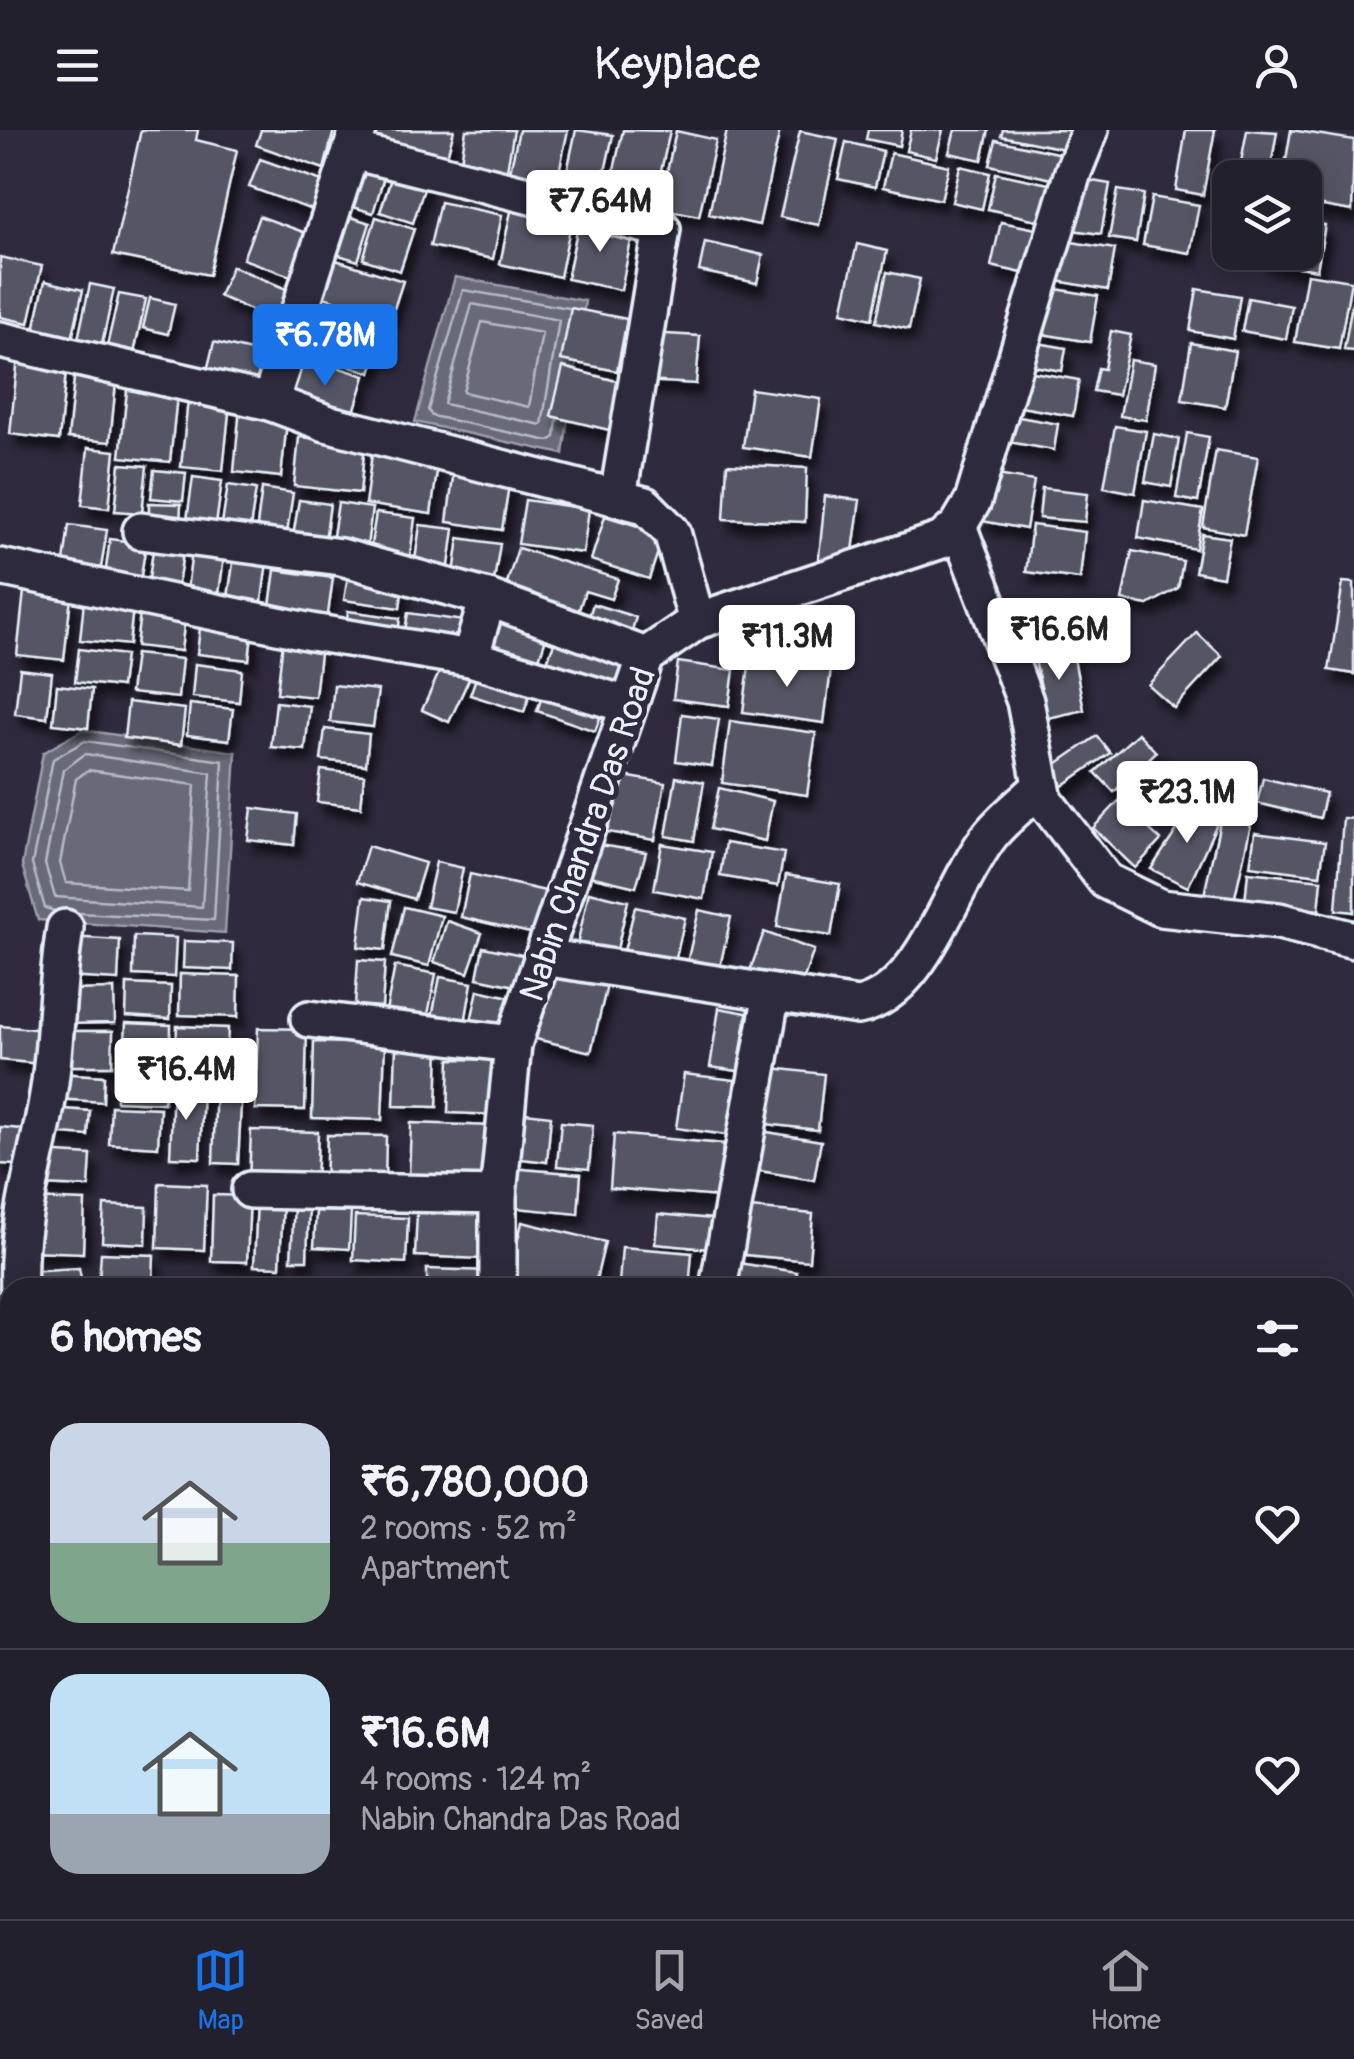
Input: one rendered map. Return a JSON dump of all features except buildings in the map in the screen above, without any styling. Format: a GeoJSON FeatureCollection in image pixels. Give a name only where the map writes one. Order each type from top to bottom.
{"type":"FeatureCollection","features":[{"type":"Feature","properties":{"kind":"street"},"geometry":{"type":"LineString","coordinates":[[1090,130],[1072,172],[973,501],[958,526],[1024,700],[1044,800],[1106,881],[1161,908],[1279,922],[1354,940]]}},
{"type":"Feature","properties":{"kind":"street"},"geometry":{"type":"LineString","coordinates":[[270,402],[355,140],[662,229],[618,497]]}},
{"type":"Feature","properties":{"kind":"street"},"geometry":{"type":"LineString","coordinates":[[0,340],[270,402],[326,423],[645,506],[672,532],[697,620]]}},
{"type":"Feature","properties":{"kind":"street","name":"Nabin Chandra Das Road"},"geometry":{"type":"LineString","coordinates":[[498,1278],[498,1194],[513,1044],[646,656],[697,620],[888,560],[942,540],[958,526]]}},
{"type":"Feature","properties":{"kind":"street"},"geometry":{"type":"LineString","coordinates":[[141,531],[341,556],[488,598],[646,656]]}},
{"type":"Feature","properties":{"kind":"street"},"geometry":{"type":"LineString","coordinates":[[0,567],[310,632],[470,658],[628,705]]}},
{"type":"Feature","properties":{"kind":"street"},"geometry":{"type":"LineString","coordinates":[[470,658],[488,598]]}},
{"type":"Feature","properties":{"kind":"street"},"geometry":{"type":"LineString","coordinates":[[543,957],[858,1006],[878,1002],[909,972],[990,835],[1041,786]]}},
{"type":"Feature","properties":{"kind":"street"},"geometry":{"type":"LineString","coordinates":[[19,1278],[21,1227],[51,1075],[56,988],[66,928]]}},
{"type":"Feature","properties":{"kind":"street"},"geometry":{"type":"LineString","coordinates":[[720,1278],[772,993]]}},
{"type":"Feature","properties":{"kind":"street"},"geometry":{"type":"LineString","coordinates":[[308,1018],[513,1044]]}},
{"type":"Feature","properties":{"kind":"street"},"geometry":{"type":"LineString","coordinates":[[250,1190],[498,1194]]}},
{"type":"Feature","properties":{"kind":"water"},"geometry":{"type":"Polygon","coordinates":[[[455,277],[585,301],[563,454],[415,422],[455,277]]]}},
{"type":"Feature","properties":{"kind":"water"},"geometry":{"type":"Polygon","coordinates":[[[82,730],[236,752],[225,933],[38,920],[22,865],[43,753],[82,730]]]}}]}
